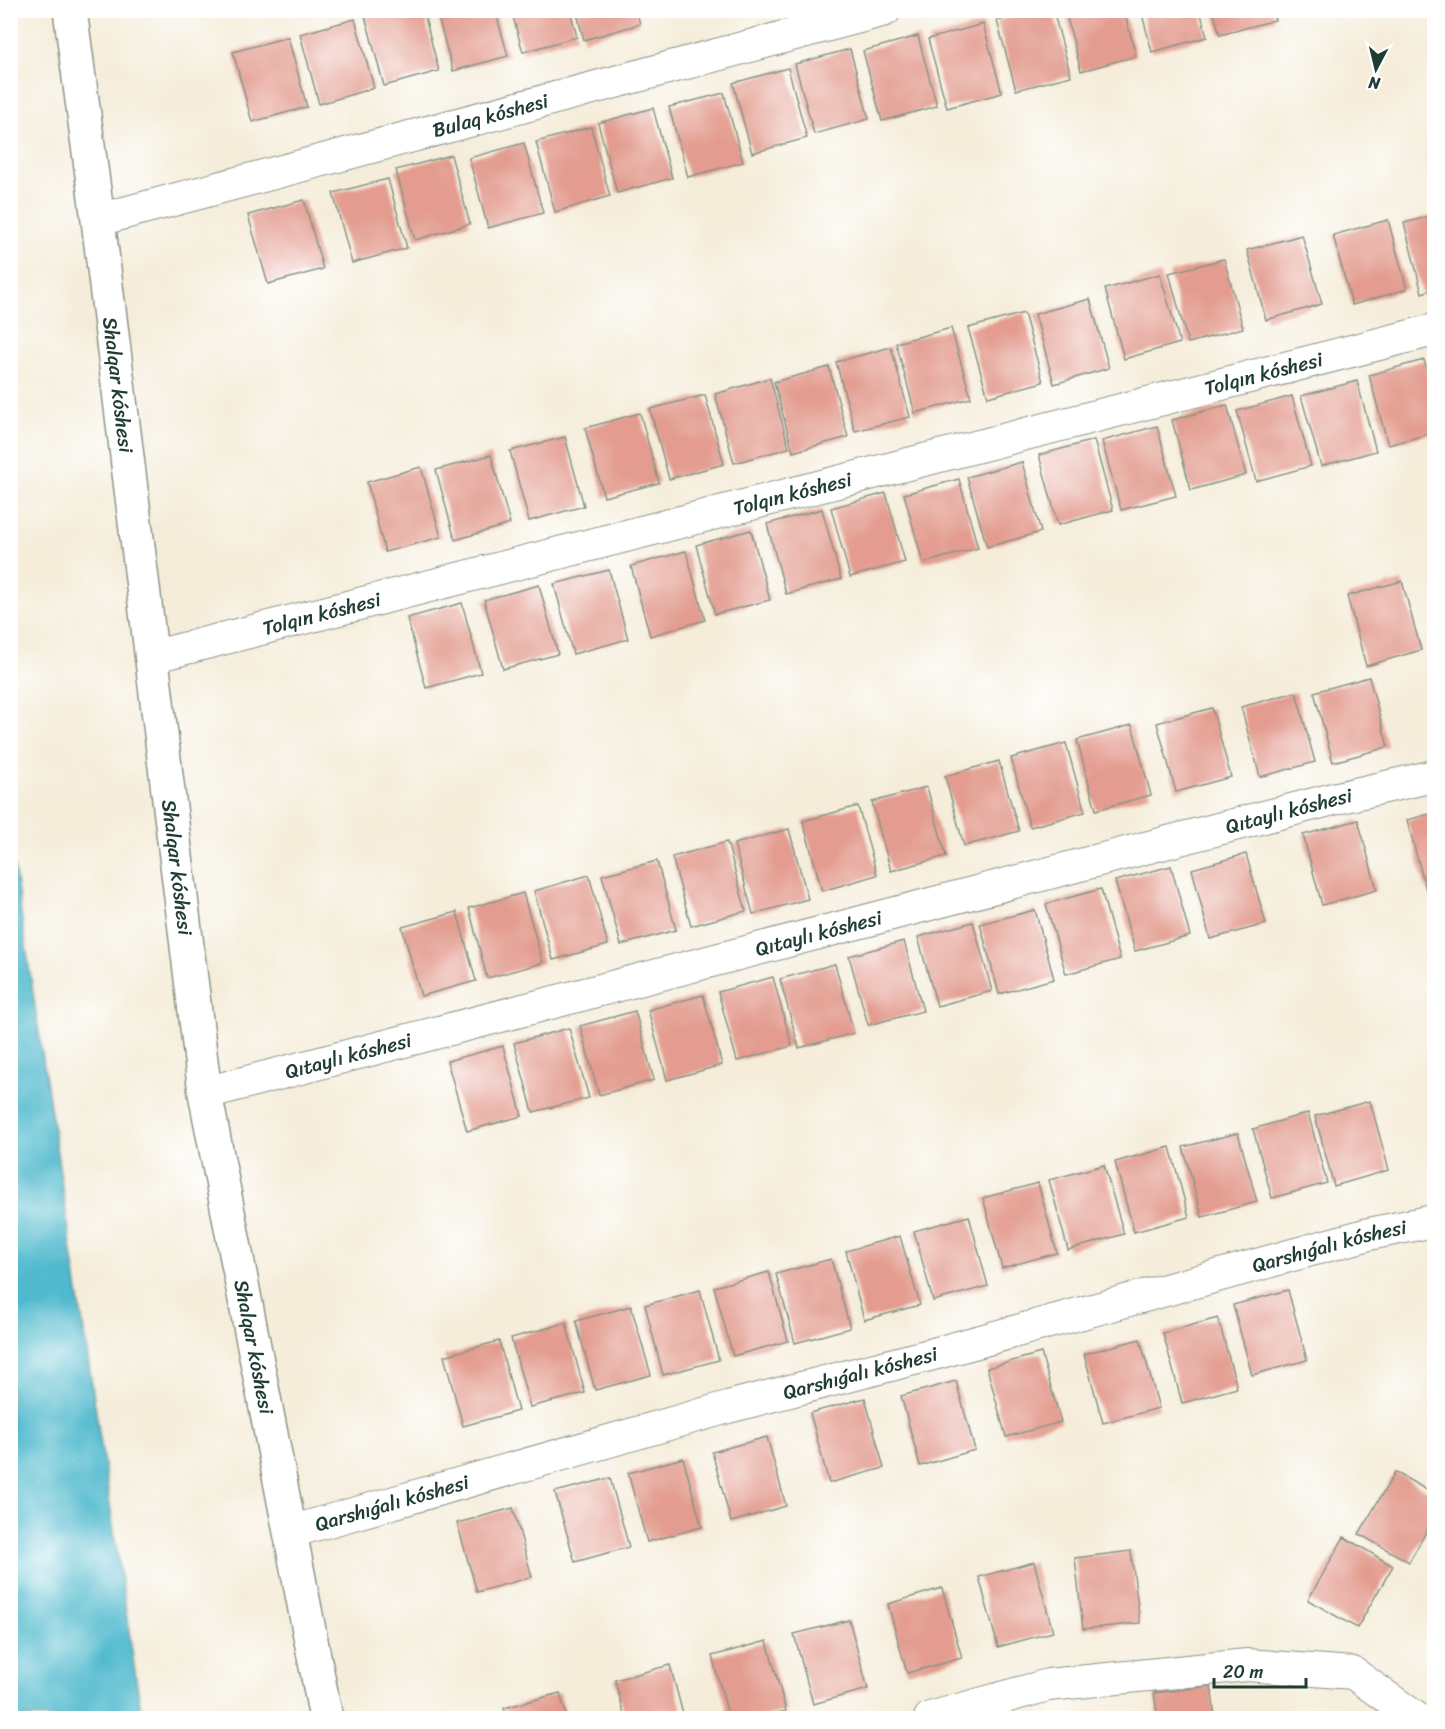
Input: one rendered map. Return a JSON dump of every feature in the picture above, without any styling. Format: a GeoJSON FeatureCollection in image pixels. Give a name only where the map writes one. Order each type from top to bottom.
{"type":"FeatureCollection","features":[{"type":"Feature","properties":{"kind":"street","name":"Shalqar kóshesi"},"geometry":{"type":"LineString","coordinates":[[70,10],[98,220],[205,1093],[326,1719]]}},
{"type":"Feature","properties":{"kind":"street","name":"Bulaq kóshesi"},"geometry":{"type":"LineString","coordinates":[[98,220],[885,10]]}},
{"type":"Feature","properties":{"kind":"street","name":"Tolqın kóshesi"},"geometry":{"type":"LineString","coordinates":[[151,657],[1434,330]]}},
{"type":"Feature","properties":{"kind":"street","name":"Qıtaylı kóshesi"},"geometry":{"type":"LineString","coordinates":[[205,1093],[1337,798],[1434,776]]}},
{"type":"Feature","properties":{"kind":"street","name":"Qarshıǵalı kóshesi"},"geometry":{"type":"LineString","coordinates":[[290,1532],[728,1407],[937,1353],[1369,1234],[1434,1221]]}},
{"type":"Feature","properties":{"kind":"street"},"geometry":{"type":"LineString","coordinates":[[930,1719],[1048,1685],[1247,1665],[1353,1673],[1416,1719]]}},
{"type":"Feature","properties":{"kind":"water"},"geometry":{"type":"Polygon","coordinates":[[[10,840],[142,1718],[11,1718],[10,840]]]}},
{"type":"Feature","properties":{"kind":"building"},"geometry":{"type":"Polygon","coordinates":[[[387,10],[423,10],[439,71],[384,86],[365,16],[387,10]]]}},
{"type":"Feature","properties":{"kind":"building"},"geometry":{"type":"Polygon","coordinates":[[[436,10],[495,10],[508,56],[453,71],[436,10]]]}},
{"type":"Feature","properties":{"kind":"building"},"geometry":{"type":"Polygon","coordinates":[[[511,10],[570,10],[577,37],[523,52],[511,10]]]}},
{"type":"Feature","properties":{"kind":"building"},"geometry":{"type":"Polygon","coordinates":[[[576,10],[636,10],[640,24],[584,40],[576,10]]]}},
{"type":"Feature","properties":{"kind":"building"},"geometry":{"type":"Polygon","coordinates":[[[1034,10],[1053,10],[1071,76],[1016,90],[997,21],[1034,10]]]}},
{"type":"Feature","properties":{"kind":"building"},"geometry":{"type":"Polygon","coordinates":[[[1065,10],[1124,10],[1136,56],[1081,71],[1065,10]]]}},
{"type":"Feature","properties":{"kind":"building"},"geometry":{"type":"Polygon","coordinates":[[[1141,10],[1200,10],[1207,37],[1152,52],[1141,10]]]}},
{"type":"Feature","properties":{"kind":"building"},"geometry":{"type":"Polygon","coordinates":[[[1213,10],[1272,10],[1275,20],[1220,35],[1213,10]]]}},
{"type":"Feature","properties":{"kind":"building"},"geometry":{"type":"Polygon","coordinates":[[[355,19],[374,88],[319,104],[300,34],[355,19]]]}},
{"type":"Feature","properties":{"kind":"building"},"geometry":{"type":"Polygon","coordinates":[[[983,24],[1002,93],[947,108],[928,39],[983,24]]]}},
{"type":"Feature","properties":{"kind":"building"},"geometry":{"type":"Polygon","coordinates":[[[918,36],[937,106],[882,121],[863,51],[918,36]]]}},
{"type":"Feature","properties":{"kind":"building"},"geometry":{"type":"Polygon","coordinates":[[[288,37],[307,107],[252,122],[233,52],[288,37]]]}},
{"type":"Feature","properties":{"kind":"building"},"geometry":{"type":"Polygon","coordinates":[[[850,49],[869,119],[814,134],[795,64],[850,49]]]}},
{"type":"Feature","properties":{"kind":"building"},"geometry":{"type":"Polygon","coordinates":[[[788,68],[807,138],[752,153],[733,83],[788,68]]]}},
{"type":"Feature","properties":{"kind":"building"},"geometry":{"type":"Polygon","coordinates":[[[724,93],[743,162],[688,177],[669,107],[724,93]]]}},
{"type":"Feature","properties":{"kind":"building"},"geometry":{"type":"Polygon","coordinates":[[[653,108],[672,178],[617,193],[598,123],[653,108]]]}},
{"type":"Feature","properties":{"kind":"building"},"geometry":{"type":"Polygon","coordinates":[[[591,127],[610,196],[555,212],[536,142],[591,127]]]}},
{"type":"Feature","properties":{"kind":"building"},"geometry":{"type":"Polygon","coordinates":[[[524,143],[543,213],[488,228],[469,158],[524,143]]]}},
{"type":"Feature","properties":{"kind":"building"},"geometry":{"type":"Polygon","coordinates":[[[451,155],[470,224],[415,240],[396,170],[451,155]]]}},
{"type":"Feature","properties":{"kind":"building"},"geometry":{"type":"Polygon","coordinates":[[[388,179],[407,248],[352,263],[333,193],[388,179]]]}},
{"type":"Feature","properties":{"kind":"building"},"geometry":{"type":"Polygon","coordinates":[[[304,200],[323,269],[268,284],[248,215],[304,200]]]}},
{"type":"Feature","properties":{"kind":"building"},"geometry":{"type":"Polygon","coordinates":[[[1434,215],[1434,289],[1422,293],[1404,223],[1434,215]]]}},
{"type":"Feature","properties":{"kind":"building"},"geometry":{"type":"Polygon","coordinates":[[[1388,220],[1407,289],[1352,305],[1333,235],[1388,220]]]}},
{"type":"Feature","properties":{"kind":"building"},"geometry":{"type":"Polygon","coordinates":[[[1302,235],[1322,304],[1266,320],[1247,250],[1302,235]]]}},
{"type":"Feature","properties":{"kind":"building"},"geometry":{"type":"Polygon","coordinates":[[[1224,259],[1243,328],[1188,343],[1169,273],[1224,259]]]}},
{"type":"Feature","properties":{"kind":"building"},"geometry":{"type":"Polygon","coordinates":[[[1160,274],[1180,343],[1124,359],[1105,289],[1160,274]]]}},
{"type":"Feature","properties":{"kind":"building"},"geometry":{"type":"Polygon","coordinates":[[[1090,299],[1109,368],[1054,384],[1035,314],[1090,299]]]}},
{"type":"Feature","properties":{"kind":"building"},"geometry":{"type":"Polygon","coordinates":[[[1024,313],[1043,382],[988,397],[968,328],[1024,313]]]}},
{"type":"Feature","properties":{"kind":"building"},"geometry":{"type":"Polygon","coordinates":[[[951,328],[971,398],[915,413],[896,343],[951,328]]]}},
{"type":"Feature","properties":{"kind":"building"},"geometry":{"type":"Polygon","coordinates":[[[891,347],[910,417],[855,431],[836,362],[891,347]]]}},
{"type":"Feature","properties":{"kind":"building"},"geometry":{"type":"Polygon","coordinates":[[[1424,360],[1434,397],[1434,433],[1388,445],[1369,375],[1424,360]]]}},
{"type":"Feature","properties":{"kind":"building"},"geometry":{"type":"Polygon","coordinates":[[[829,367],[848,437],[793,452],[774,382],[829,367]]]}},
{"type":"Feature","properties":{"kind":"building"},"geometry":{"type":"Polygon","coordinates":[[[770,378],[789,448],[734,463],[715,394],[770,378]]]}},
{"type":"Feature","properties":{"kind":"building"},"geometry":{"type":"Polygon","coordinates":[[[1357,381],[1376,451],[1321,466],[1301,396],[1357,381]]]}},
{"type":"Feature","properties":{"kind":"building"},"geometry":{"type":"Polygon","coordinates":[[[705,395],[724,464],[669,479],[650,409],[705,395]]]}},
{"type":"Feature","properties":{"kind":"building"},"geometry":{"type":"Polygon","coordinates":[[[1292,396],[1311,466],[1256,481],[1237,411],[1292,396]]]}},
{"type":"Feature","properties":{"kind":"building"},"geometry":{"type":"Polygon","coordinates":[[[1227,405],[1246,475],[1191,490],[1172,420],[1227,405]]]}},
{"type":"Feature","properties":{"kind":"building"},"geometry":{"type":"Polygon","coordinates":[[[640,413],[659,483],[604,497],[585,428],[640,413]]]}},
{"type":"Feature","properties":{"kind":"building"},"geometry":{"type":"Polygon","coordinates":[[[1157,426],[1176,496],[1121,510],[1102,441],[1157,426]]]}},
{"type":"Feature","properties":{"kind":"building"},"geometry":{"type":"Polygon","coordinates":[[[565,437],[584,506],[529,521],[510,451],[565,437]]]}},
{"type":"Feature","properties":{"kind":"building"},"geometry":{"type":"Polygon","coordinates":[[[1094,440],[1113,510],[1058,525],[1039,455],[1094,440]]]}},
{"type":"Feature","properties":{"kind":"building"},"geometry":{"type":"Polygon","coordinates":[[[491,455],[510,524],[455,540],[436,470],[491,455]]]}},
{"type":"Feature","properties":{"kind":"building"},"geometry":{"type":"Polygon","coordinates":[[[1022,462],[1041,532],[987,547],[967,477],[1022,462]]]}},
{"type":"Feature","properties":{"kind":"building"},"geometry":{"type":"Polygon","coordinates":[[[421,467],[441,537],[385,552],[367,482],[421,467]]]}},
{"type":"Feature","properties":{"kind":"building"},"geometry":{"type":"Polygon","coordinates":[[[959,479],[978,548],[923,563],[904,494],[959,479]]]}},
{"type":"Feature","properties":{"kind":"building"},"geometry":{"type":"Polygon","coordinates":[[[886,493],[905,562],[850,577],[831,508],[886,493]]]}},
{"type":"Feature","properties":{"kind":"building"},"geometry":{"type":"Polygon","coordinates":[[[822,509],[841,579],[786,594],[767,524],[822,509]]]}},
{"type":"Feature","properties":{"kind":"building"},"geometry":{"type":"Polygon","coordinates":[[[751,530],[770,600],[715,614],[696,545],[751,530]]]}},
{"type":"Feature","properties":{"kind":"building"},"geometry":{"type":"Polygon","coordinates":[[[686,551],[705,620],[650,636],[631,566],[686,551]]]}},
{"type":"Feature","properties":{"kind":"building"},"geometry":{"type":"Polygon","coordinates":[[[609,570],[628,639],[573,654],[554,584],[609,570]]]}},
{"type":"Feature","properties":{"kind":"building"},"geometry":{"type":"Polygon","coordinates":[[[1402,581],[1421,650],[1366,666],[1347,596],[1402,581]]]}},
{"type":"Feature","properties":{"kind":"building"},"geometry":{"type":"Polygon","coordinates":[[[539,585],[558,654],[503,669],[484,600],[539,585]]]}},
{"type":"Feature","properties":{"kind":"building"},"geometry":{"type":"Polygon","coordinates":[[[462,603],[481,673],[426,688],[407,618],[462,603]]]}},
{"type":"Feature","properties":{"kind":"building"},"geometry":{"type":"Polygon","coordinates":[[[1369,677],[1388,747],[1333,762],[1314,692],[1369,677]]]}},
{"type":"Feature","properties":{"kind":"building"},"geometry":{"type":"Polygon","coordinates":[[[1296,692],[1315,762],[1260,777],[1241,707],[1296,692]]]}},
{"type":"Feature","properties":{"kind":"building"},"geometry":{"type":"Polygon","coordinates":[[[1212,708],[1231,777],[1176,792],[1157,723],[1212,708]]]}},
{"type":"Feature","properties":{"kind":"building"},"geometry":{"type":"Polygon","coordinates":[[[1132,725],[1151,795],[1096,810],[1077,740],[1132,725]]]}},
{"type":"Feature","properties":{"kind":"building"},"geometry":{"type":"Polygon","coordinates":[[[1066,743],[1085,812],[1030,827],[1011,758],[1066,743]]]}},
{"type":"Feature","properties":{"kind":"building"},"geometry":{"type":"Polygon","coordinates":[[[999,761],[1019,831],[964,846],[945,776],[999,761]]]}},
{"type":"Feature","properties":{"kind":"building"},"geometry":{"type":"Polygon","coordinates":[[[927,787],[946,856],[891,871],[872,802],[927,787]]]}},
{"type":"Feature","properties":{"kind":"building"},"geometry":{"type":"Polygon","coordinates":[[[858,806],[877,875],[822,891],[803,821],[858,806]]]}},
{"type":"Feature","properties":{"kind":"building"},"geometry":{"type":"Polygon","coordinates":[[[1434,813],[1434,887],[1426,890],[1407,820],[1434,813]]]}},
{"type":"Feature","properties":{"kind":"building"},"geometry":{"type":"Polygon","coordinates":[[[1358,820],[1377,890],[1322,905],[1303,835],[1358,820]]]}},
{"type":"Feature","properties":{"kind":"building"},"geometry":{"type":"Polygon","coordinates":[[[789,829],[808,899],[753,914],[734,844],[789,829]]]}},
{"type":"Feature","properties":{"kind":"building"},"geometry":{"type":"Polygon","coordinates":[[[727,842],[746,911],[691,926],[672,857],[727,842]]]}},
{"type":"Feature","properties":{"kind":"building"},"geometry":{"type":"Polygon","coordinates":[[[1246,854],[1266,924],[1210,939],[1192,869],[1246,854]]]}},
{"type":"Feature","properties":{"kind":"building"},"geometry":{"type":"Polygon","coordinates":[[[657,861],[676,930],[621,945],[602,875],[657,861]]]}},
{"type":"Feature","properties":{"kind":"building"},"geometry":{"type":"Polygon","coordinates":[[[1171,866],[1190,936],[1135,951],[1115,881],[1171,866]]]}},
{"type":"Feature","properties":{"kind":"building"},"geometry":{"type":"Polygon","coordinates":[[[589,875],[608,945],[553,960],[534,891],[589,875]]]}},
{"type":"Feature","properties":{"kind":"building"},"geometry":{"type":"Polygon","coordinates":[[[1101,889],[1120,959],[1066,974],[1046,904],[1101,889]]]}},
{"type":"Feature","properties":{"kind":"building"},"geometry":{"type":"Polygon","coordinates":[[[523,893],[543,963],[487,978],[469,908],[523,893]]]}},
{"type":"Feature","properties":{"kind":"building"},"geometry":{"type":"Polygon","coordinates":[[[1035,910],[1054,979],[999,994],[980,924],[1035,910]]]}},
{"type":"Feature","properties":{"kind":"building"},"geometry":{"type":"Polygon","coordinates":[[[457,912],[476,981],[421,996],[402,927],[457,912]]]}},
{"type":"Feature","properties":{"kind":"building"},"geometry":{"type":"Polygon","coordinates":[[[973,922],[992,991],[937,1006],[918,937],[973,922]]]}},
{"type":"Feature","properties":{"kind":"building"},"geometry":{"type":"Polygon","coordinates":[[[904,941],[923,1011],[868,1025],[849,956],[904,941]]]}},
{"type":"Feature","properties":{"kind":"building"},"geometry":{"type":"Polygon","coordinates":[[[835,964],[854,1033],[799,1048],[780,979],[835,964]]]}},
{"type":"Feature","properties":{"kind":"building"},"geometry":{"type":"Polygon","coordinates":[[[773,977],[792,1046],[737,1061],[718,992],[773,977]]]}},
{"type":"Feature","properties":{"kind":"building"},"geometry":{"type":"Polygon","coordinates":[[[703,995],[722,1065],[667,1080],[648,1010],[703,995]]]}},
{"type":"Feature","properties":{"kind":"building"},"geometry":{"type":"Polygon","coordinates":[[[635,1011],[654,1080],[599,1095],[580,1026],[635,1011]]]}},
{"type":"Feature","properties":{"kind":"building"},"geometry":{"type":"Polygon","coordinates":[[[569,1028],[589,1098],[533,1112],[514,1043],[569,1028]]]}},
{"type":"Feature","properties":{"kind":"building"},"geometry":{"type":"Polygon","coordinates":[[[503,1046],[522,1116],[467,1131],[447,1061],[503,1046]]]}},
{"type":"Feature","properties":{"kind":"building"},"geometry":{"type":"Polygon","coordinates":[[[1370,1101],[1389,1170],[1334,1186],[1315,1116],[1370,1101]]]}},
{"type":"Feature","properties":{"kind":"building"},"geometry":{"type":"Polygon","coordinates":[[[1308,1113],[1327,1183],[1272,1198],[1253,1129],[1308,1113]]]}},
{"type":"Feature","properties":{"kind":"building"},"geometry":{"type":"Polygon","coordinates":[[[1238,1133],[1257,1202],[1202,1217],[1183,1147],[1238,1133]]]}},
{"type":"Feature","properties":{"kind":"building"},"geometry":{"type":"Polygon","coordinates":[[[1170,1147],[1189,1217],[1134,1232],[1115,1162],[1170,1147]]]}},
{"type":"Feature","properties":{"kind":"building"},"geometry":{"type":"Polygon","coordinates":[[[1104,1165],[1124,1234],[1068,1250],[1049,1180],[1104,1165]]]}},
{"type":"Feature","properties":{"kind":"building"},"geometry":{"type":"Polygon","coordinates":[[[1038,1183],[1057,1253],[1002,1268],[983,1198],[1038,1183]]]}},
{"type":"Feature","properties":{"kind":"building"},"geometry":{"type":"Polygon","coordinates":[[[969,1216],[988,1286],[933,1301],[914,1231],[969,1216]]]}},
{"type":"Feature","properties":{"kind":"building"},"geometry":{"type":"Polygon","coordinates":[[[900,1236],[920,1305],[864,1320],[846,1251],[900,1236]]]}},
{"type":"Feature","properties":{"kind":"building"},"geometry":{"type":"Polygon","coordinates":[[[831,1259],[850,1328],[795,1343],[776,1274],[831,1259]]]}},
{"type":"Feature","properties":{"kind":"building"},"geometry":{"type":"Polygon","coordinates":[[[769,1272],[788,1341],[733,1356],[714,1287],[769,1272]]]}},
{"type":"Feature","properties":{"kind":"building"},"geometry":{"type":"Polygon","coordinates":[[[700,1290],[719,1360],[663,1375],[645,1305],[700,1290]]]}},
{"type":"Feature","properties":{"kind":"building"},"geometry":{"type":"Polygon","coordinates":[[[1288,1290],[1307,1360],[1252,1375],[1233,1305],[1288,1290]]]}},
{"type":"Feature","properties":{"kind":"building"},"geometry":{"type":"Polygon","coordinates":[[[631,1306],[651,1375],[595,1390],[576,1321],[631,1306]]]}},
{"type":"Feature","properties":{"kind":"building"},"geometry":{"type":"Polygon","coordinates":[[[1218,1318],[1237,1388],[1182,1403],[1163,1333],[1218,1318]]]}},
{"type":"Feature","properties":{"kind":"building"},"geometry":{"type":"Polygon","coordinates":[[[566,1323],[585,1393],[530,1407],[511,1338],[566,1323]]]}},
{"type":"Feature","properties":{"kind":"building"},"geometry":{"type":"Polygon","coordinates":[[[1140,1339],[1159,1408],[1103,1423],[1084,1354],[1140,1339]]]}},
{"type":"Feature","properties":{"kind":"building"},"geometry":{"type":"Polygon","coordinates":[[[499,1341],[518,1411],[463,1426],[444,1356],[499,1341]]]}},
{"type":"Feature","properties":{"kind":"building"},"geometry":{"type":"Polygon","coordinates":[[[1041,1353],[1061,1422],[1006,1437],[987,1368],[1041,1353]]]}},
{"type":"Feature","properties":{"kind":"building"},"geometry":{"type":"Polygon","coordinates":[[[956,1381],[975,1450],[920,1466],[901,1396],[956,1381]]]}},
{"type":"Feature","properties":{"kind":"building"},"geometry":{"type":"Polygon","coordinates":[[[865,1398],[884,1468],[829,1483],[810,1413],[865,1398]]]}},
{"type":"Feature","properties":{"kind":"building"},"geometry":{"type":"Polygon","coordinates":[[[767,1437],[786,1506],[731,1522],[712,1452],[767,1437]]]}},
{"type":"Feature","properties":{"kind":"building"},"geometry":{"type":"Polygon","coordinates":[[[683,1458],[702,1527],[647,1542],[628,1473],[683,1458]]]}},
{"type":"Feature","properties":{"kind":"building"},"geometry":{"type":"Polygon","coordinates":[[[1395,1472],[1434,1494],[1434,1518],[1409,1562],[1359,1534],[1395,1472]]]}},
{"type":"Feature","properties":{"kind":"building"},"geometry":{"type":"Polygon","coordinates":[[[610,1478],[629,1547],[575,1562],[555,1492],[610,1478]]]}},
{"type":"Feature","properties":{"kind":"building"},"geometry":{"type":"Polygon","coordinates":[[[513,1508],[532,1577],[477,1592],[457,1523],[513,1508]]]}},
{"type":"Feature","properties":{"kind":"building"},"geometry":{"type":"Polygon","coordinates":[[[1344,1537],[1393,1566],[1357,1628],[1308,1600],[1344,1537]]]}},
{"type":"Feature","properties":{"kind":"building"},"geometry":{"type":"Polygon","coordinates":[[[1131,1551],[1140,1623],[1083,1629],[1075,1558],[1131,1551]]]}},
{"type":"Feature","properties":{"kind":"building"},"geometry":{"type":"Polygon","coordinates":[[[1034,1562],[1053,1632],[998,1647],[979,1577],[1034,1562]]]}},
{"type":"Feature","properties":{"kind":"building"},"geometry":{"type":"Polygon","coordinates":[[[942,1588],[962,1658],[907,1673],[888,1604],[942,1588]]]}},
{"type":"Feature","properties":{"kind":"building"},"geometry":{"type":"Polygon","coordinates":[[[849,1620],[868,1689],[813,1704],[794,1634],[849,1620]]]}},
{"type":"Feature","properties":{"kind":"building"},"geometry":{"type":"Polygon","coordinates":[[[767,1641],[786,1711],[759,1718],[729,1718],[712,1656],[767,1641]]]}},
{"type":"Feature","properties":{"kind":"building"},"geometry":{"type":"Polygon","coordinates":[[[670,1665],[684,1718],[625,1718],[615,1680],[670,1665]]]}},
{"type":"Feature","properties":{"kind":"building"},"geometry":{"type":"Polygon","coordinates":[[[1211,1686],[1215,1718],[1158,1718],[1154,1693],[1211,1686]]]}},
{"type":"Feature","properties":{"kind":"building"},"geometry":{"type":"Polygon","coordinates":[[[560,1693],[567,1718],[507,1718],[504,1708],[560,1693]]]}}]}
